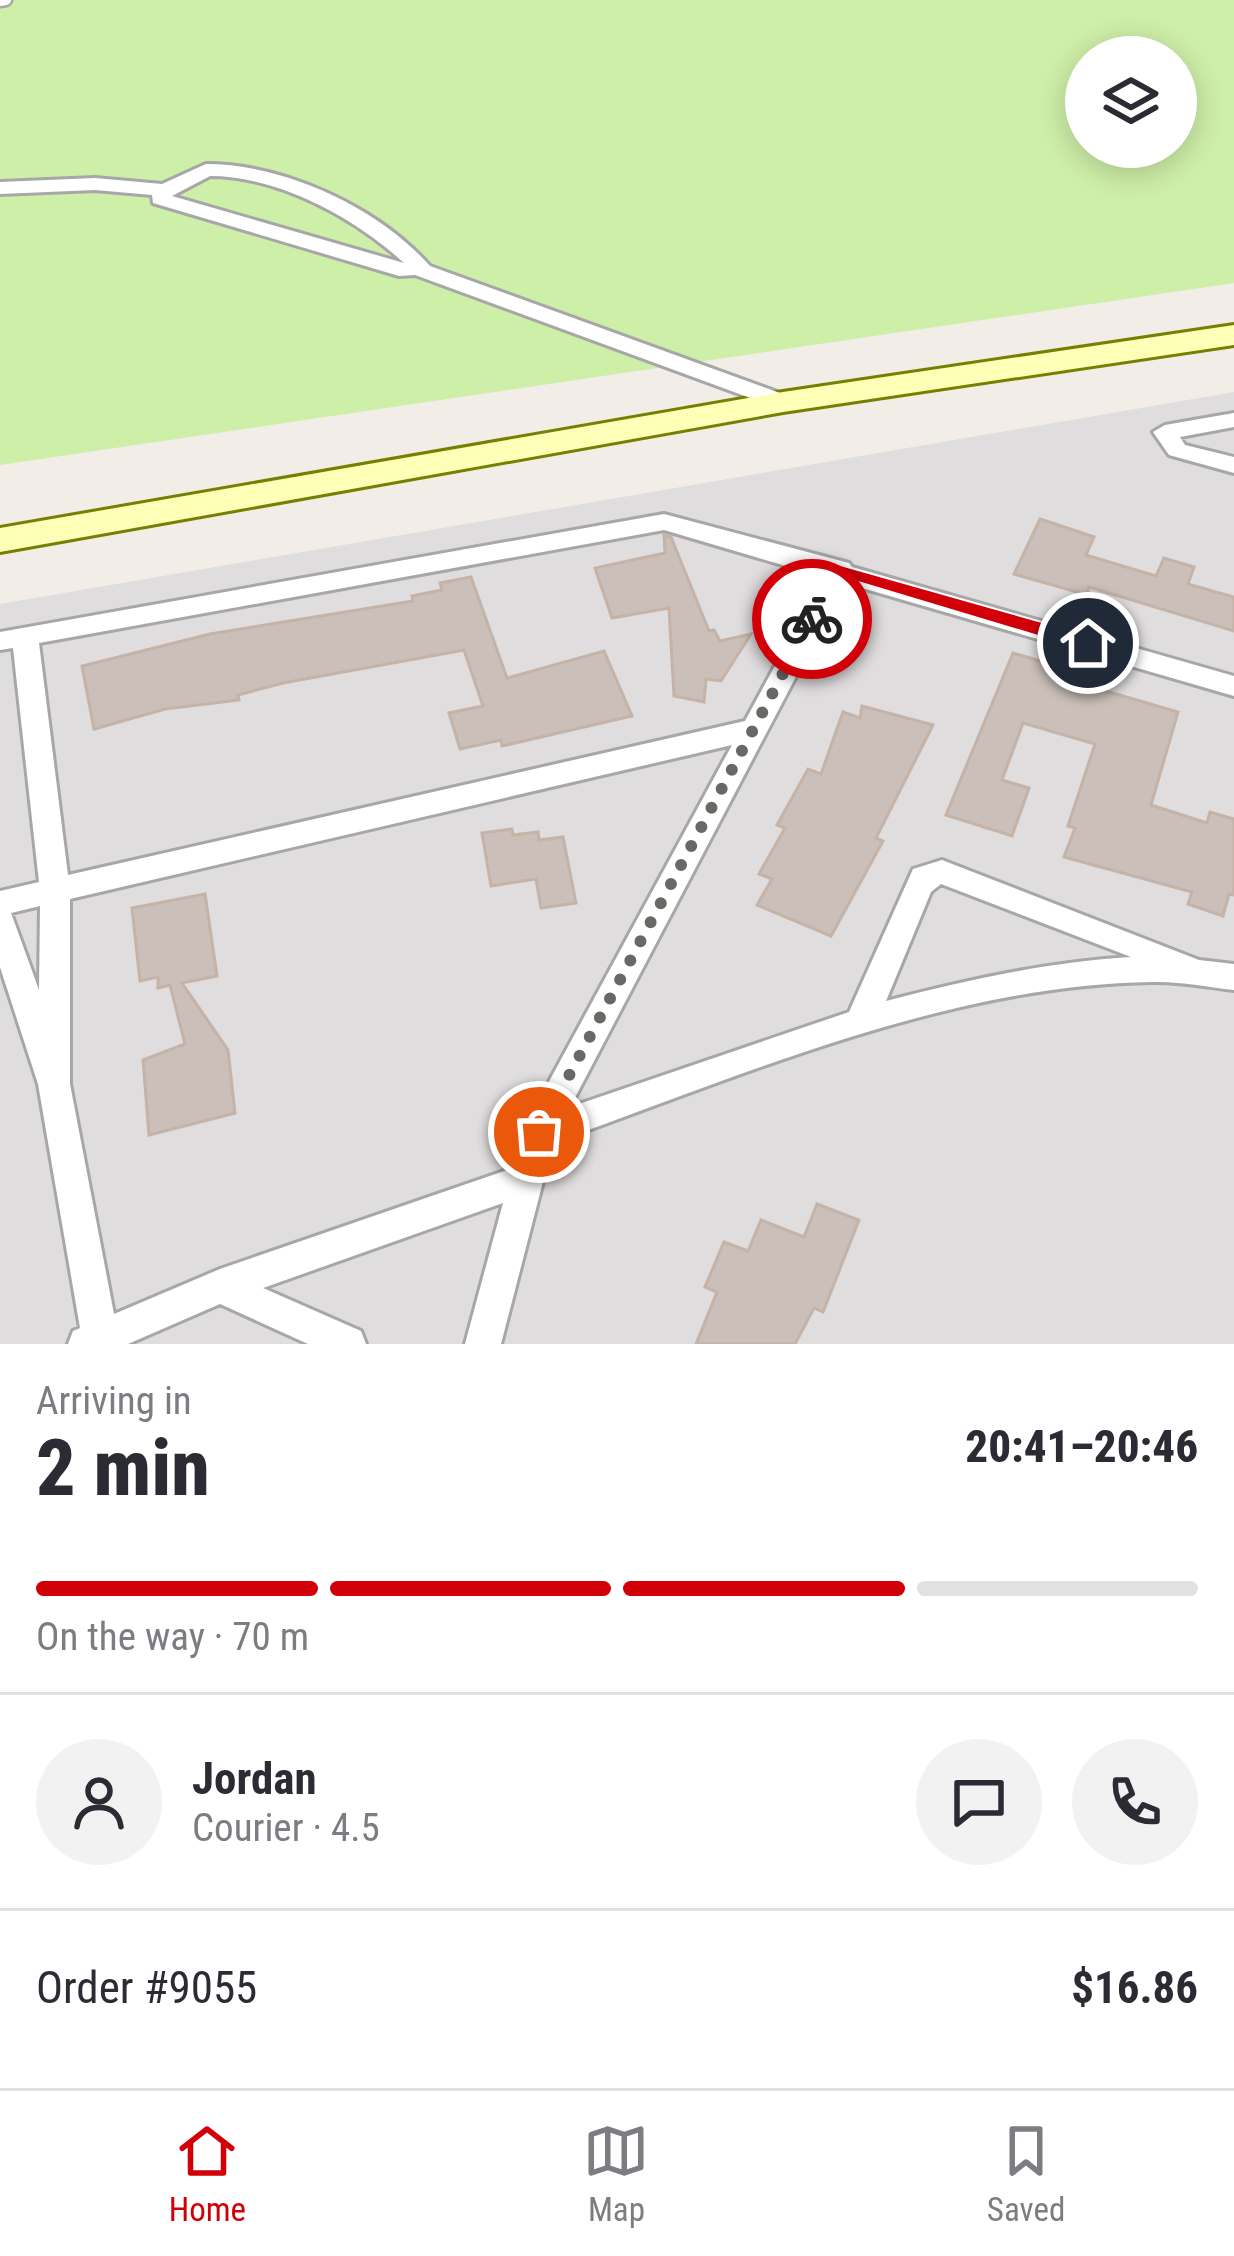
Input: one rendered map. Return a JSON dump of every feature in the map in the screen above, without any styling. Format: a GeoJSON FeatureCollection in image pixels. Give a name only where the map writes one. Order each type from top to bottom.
{"type":"FeatureCollection","features":[{"type":"Feature","properties":{"kind":"street"},"geometry":{"type":"LineString","coordinates":[[0,188],[95,184],[165,190],[197,173],[226,169],[344,211],[417,262],[418,269]]}},
{"type":"Feature","properties":{"kind":"street"},"geometry":{"type":"LineString","coordinates":[[165,190],[160,200],[170,206],[418,269],[783,402]]}},
{"type":"Feature","properties":{"kind":"street"},"geometry":{"type":"LineString","coordinates":[[292,240],[344,211]]}},
{"type":"Feature","properties":{"kind":"street"},"geometry":{"type":"LineString","coordinates":[[0,540],[783,402],[1234,335]]}},
{"type":"Feature","properties":{"kind":"street"},"geometry":{"type":"LineString","coordinates":[[1234,420],[1165,432],[1177,450],[1234,465]]}},
{"type":"Feature","properties":{"kind":"street"},"geometry":{"type":"LineString","coordinates":[[529,1178],[220,1286],[93,1341],[54,1084],[55,890],[12,638],[664,522],[1234,686]]}},
{"type":"Feature","properties":{"kind":"street"},"geometry":{"type":"LineString","coordinates":[[483,1344],[539,1132],[840,569]]}},
{"type":"Feature","properties":{"kind":"street"},"geometry":{"type":"LineString","coordinates":[[0,903],[752,730]]}},
{"type":"Feature","properties":{"kind":"street"},"geometry":{"type":"LineString","coordinates":[[860,1024],[917,889],[924,877],[942,872],[1218,974]]}},
{"type":"Feature","properties":{"kind":"street"},"geometry":{"type":"LineString","coordinates":[[0,920],[54,1084]]}},
{"type":"Feature","properties":{"kind":"street"},"geometry":{"type":"LineString","coordinates":[[539,1132],[860,1024],[1022,979],[1218,974]]}},
{"type":"Feature","properties":{"kind":"street"},"geometry":{"type":"LineString","coordinates":[[220,1286],[348,1344]]}},
{"type":"Feature","properties":{"kind":"shaded area"},"geometry":{"type":"Polygon","coordinates":[[[1234,392],[1234,1344],[0,1344],[0,604],[1234,392]]]}},
{"type":"Feature","properties":{"kind":"green space"},"geometry":{"type":"Polygon","coordinates":[[[0,0],[1234,0],[1234,283],[0,465],[0,0]]]}},
{"type":"Feature","properties":{"kind":"building"},"geometry":{"type":"Polygon","coordinates":[[[1040,519],[1094,537],[1086,555],[1156,576],[1164,558],[1194,567],[1188,584],[1234,597],[1234,631],[1089,587],[1087,595],[1014,574],[1040,519]]]}},
{"type":"Feature","properties":{"kind":"building"},"geometry":{"type":"Polygon","coordinates":[[[664,535],[671,537],[709,631],[714,630],[720,641],[751,634],[721,681],[706,679],[704,702],[674,696],[669,608],[612,618],[595,568],[665,553],[664,535]]]}},
{"type":"Feature","properties":{"kind":"building"},"geometry":{"type":"Polygon","coordinates":[[[471,577],[507,678],[604,651],[632,716],[502,746],[501,740],[460,749],[449,713],[483,706],[464,650],[283,683],[238,695],[239,700],[165,709],[94,729],[82,666],[210,634],[413,601],[412,596],[442,590],[440,583],[471,577]]]}},
{"type":"Feature","properties":{"kind":"building"},"geometry":{"type":"Polygon","coordinates":[[[1013,653],[1096,677],[1092,687],[1178,712],[1151,805],[1207,823],[1210,812],[1234,819],[1234,895],[1229,894],[1223,916],[1188,904],[1192,892],[1064,857],[1075,828],[1068,826],[1095,744],[1023,723],[1002,780],[1029,788],[1012,836],[946,815],[1013,653]]]}},
{"type":"Feature","properties":{"kind":"building"},"geometry":{"type":"Polygon","coordinates":[[[862,706],[933,725],[876,838],[883,841],[831,936],[757,905],[772,879],[759,874],[785,828],[777,825],[808,769],[821,774],[843,712],[860,718],[862,706]]]}},
{"type":"Feature","properties":{"kind":"building"},"geometry":{"type":"Polygon","coordinates":[[[512,829],[513,835],[538,832],[539,840],[563,837],[576,903],[541,908],[536,879],[491,886],[482,833],[512,829]]]}},
{"type":"Feature","properties":{"kind":"building"},"geometry":{"type":"Polygon","coordinates":[[[205,894],[217,976],[182,983],[228,1050],[235,1113],[149,1135],[143,1060],[185,1044],[170,985],[158,988],[158,977],[140,981],[132,908],[205,894]]]}},
{"type":"Feature","properties":{"kind":"building"},"geometry":{"type":"Polygon","coordinates":[[[817,1204],[859,1220],[823,1312],[814,1308],[795,1344],[696,1344],[717,1292],[705,1287],[724,1242],[748,1251],[761,1220],[804,1237],[817,1204]]]}},
{"type":"Feature","properties":{"kind":"way so far"},"geometry":{"type":"LineString","coordinates":[[539,1132],[812,619]]}},
{"type":"Feature","properties":{"kind":"route"},"geometry":{"type":"LineString","coordinates":[[812,619],[840,569],[1088,643]]}}]}
